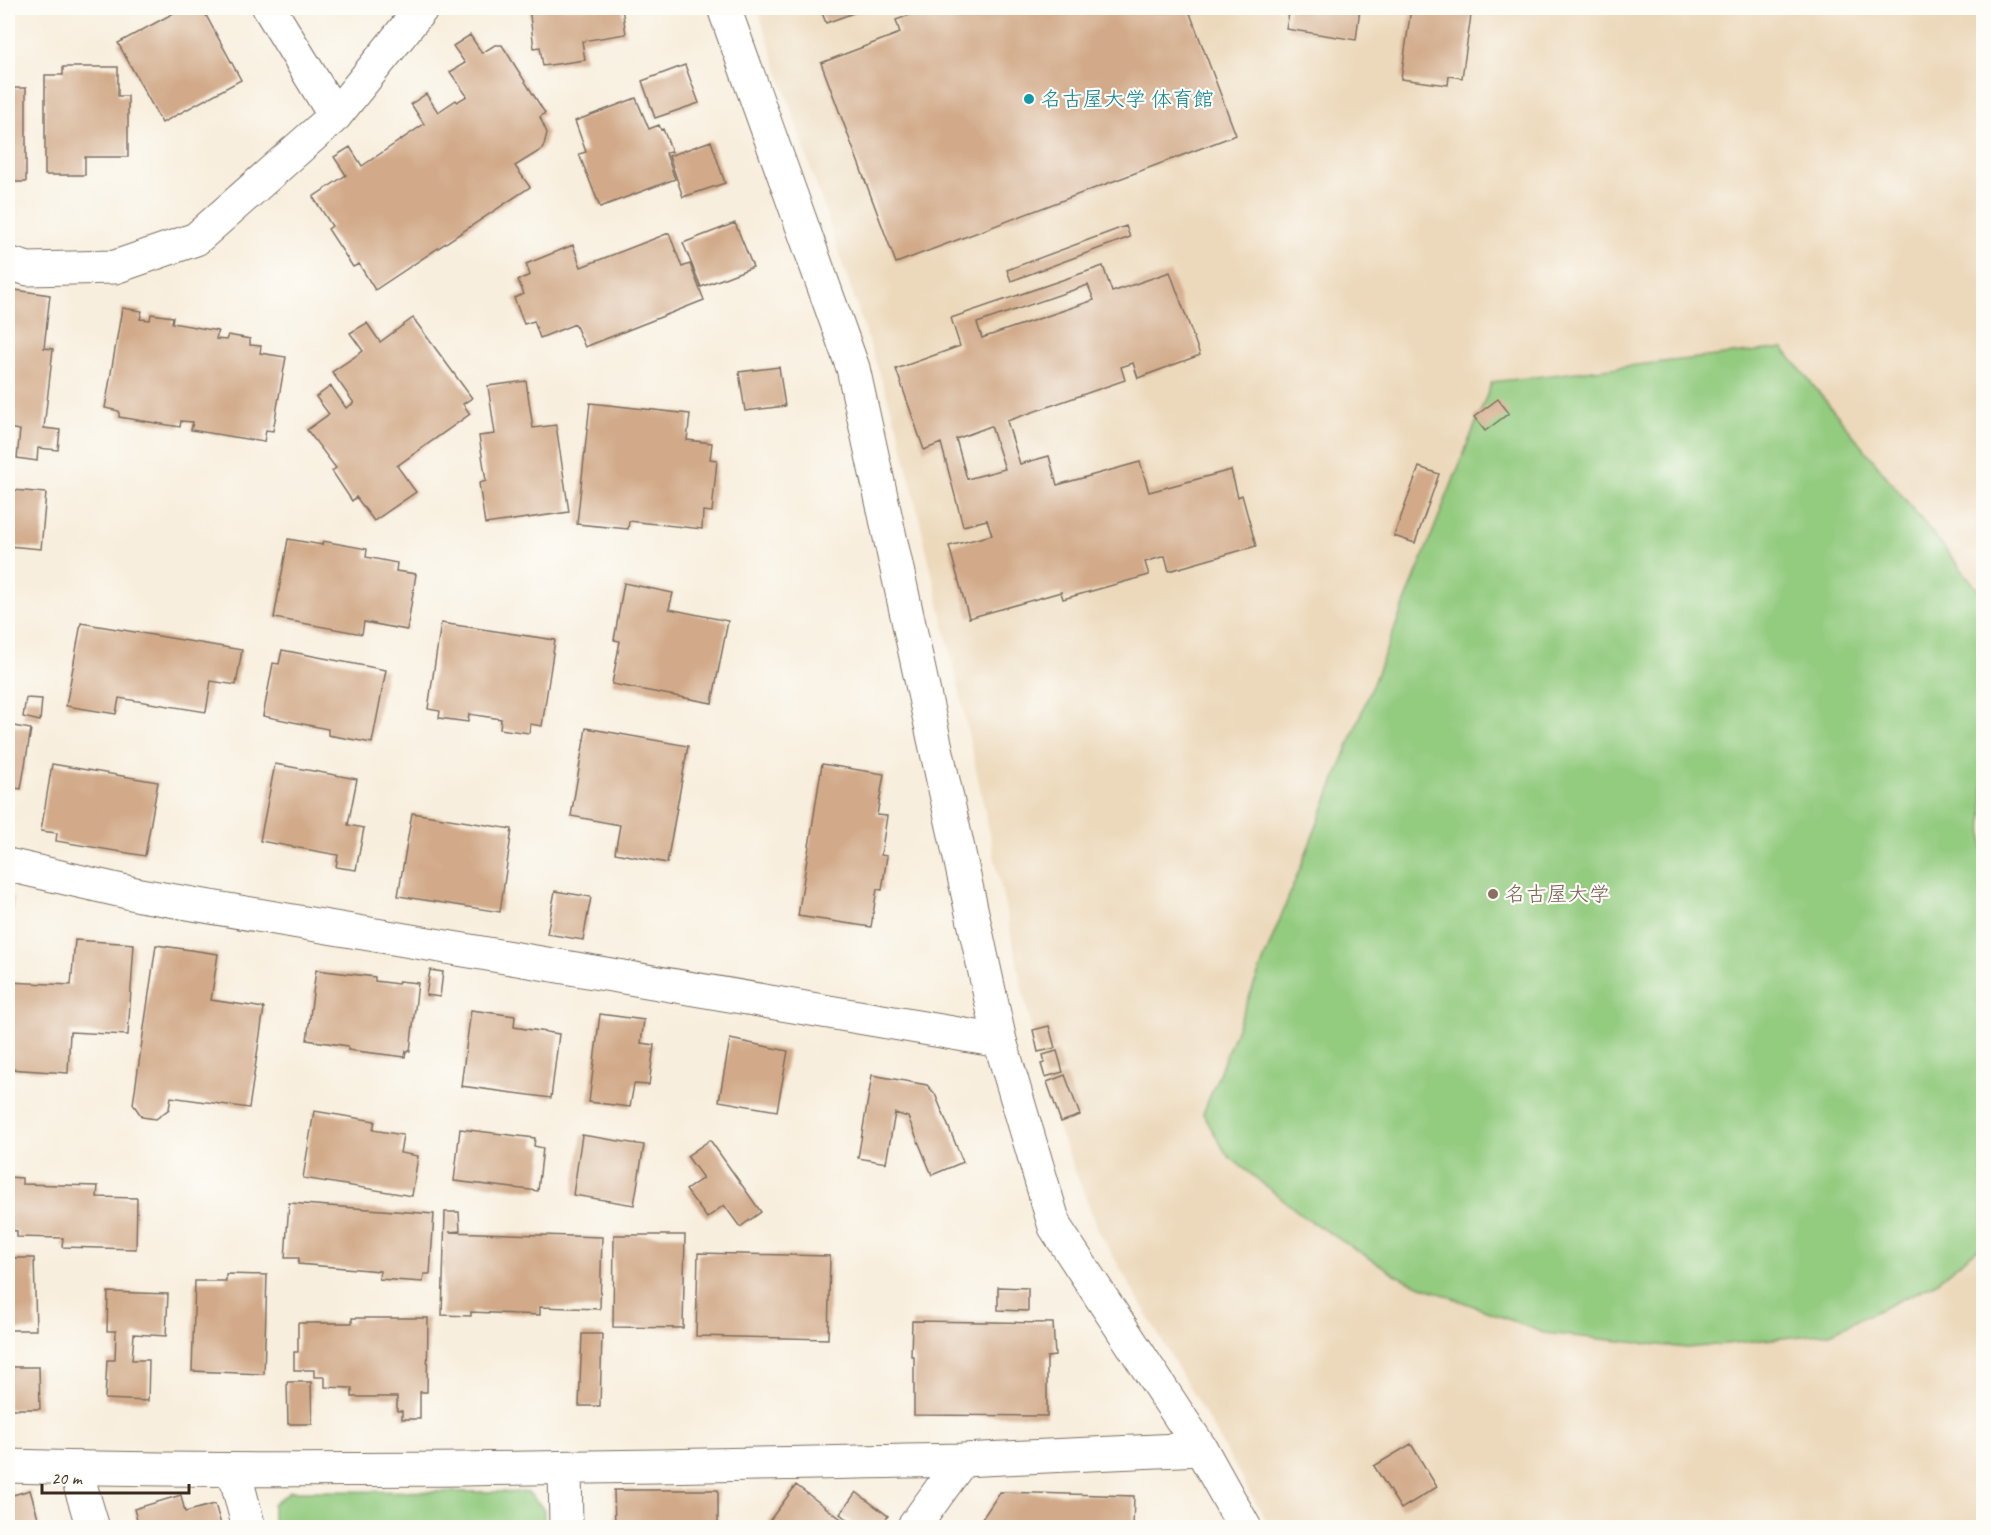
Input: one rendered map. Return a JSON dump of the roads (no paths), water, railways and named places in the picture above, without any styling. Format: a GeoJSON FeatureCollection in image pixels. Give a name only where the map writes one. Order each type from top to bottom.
{"type":"FeatureCollection","features":[{"type":"Feature","properties":{"kind":"street"},"geometry":{"type":"LineString","coordinates":[[268,8],[335,116]]}},
{"type":"Feature","properties":{"kind":"street"},"geometry":{"type":"LineString","coordinates":[[8,263],[27,268],[116,267],[196,239],[335,116],[422,8]]}},
{"type":"Feature","properties":{"kind":"street"},"geometry":{"type":"LineString","coordinates":[[724,8],[853,368],[1000,1041],[1055,1227],[1201,1449],[1245,1527]]}},
{"type":"Feature","properties":{"kind":"street"},"geometry":{"type":"LineString","coordinates":[[8,865],[140,895],[1000,1041]]}},
{"type":"Feature","properties":{"kind":"street"},"geometry":{"type":"LineString","coordinates":[[8,1466],[234,1470],[565,1468],[962,1460],[1201,1449]]}},
{"type":"Feature","properties":{"kind":"street"},"geometry":{"type":"LineString","coordinates":[[913,1527],[962,1460]]}},
{"type":"Feature","properties":{"kind":"street"},"geometry":{"type":"LineString","coordinates":[[75,1468],[93,1527]]}},
{"type":"Feature","properties":{"kind":"street"},"geometry":{"type":"LineString","coordinates":[[565,1468],[566,1527]]}},
{"type":"Feature","properties":{"kind":"street"},"geometry":{"type":"LineString","coordinates":[[234,1470],[249,1527]]}},
{"type":"Feature","properties":{"kind":"place","name":"名古屋大学 体育館"},"geometry":{"type":"Point","coordinates":[1029,99]}},
{"type":"Feature","properties":{"kind":"place","name":"名古屋大学"},"geometry":{"type":"Point","coordinates":[1493,894]}}]}
